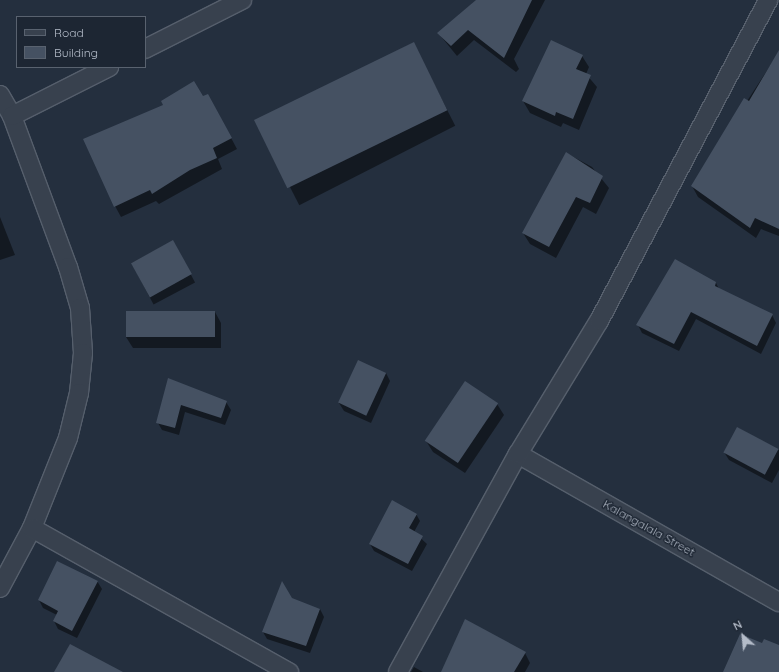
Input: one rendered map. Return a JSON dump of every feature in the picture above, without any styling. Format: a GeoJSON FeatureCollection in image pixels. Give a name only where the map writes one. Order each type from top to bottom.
{"type":"FeatureCollection","features":[{"type":"Feature","properties":{"kind":"street"},"geometry":{"type":"LineString","coordinates":[[146,48],[242,0]]}},
{"type":"Feature","properties":{"kind":"street"},"geometry":{"type":"LineString","coordinates":[[398,672],[518,454],[599,321],[768,0]]}},
{"type":"Feature","properties":{"kind":"street"},"geometry":{"type":"LineString","coordinates":[[12,116],[107,68]]}},
{"type":"Feature","properties":{"kind":"street"},"geometry":{"type":"LineString","coordinates":[[0,95],[12,116],[68,267],[80,308],[83,353],[79,393],[68,438],[32,528],[0,588]]}},
{"type":"Feature","properties":{"kind":"street","name":"Kalangalala Street"},"geometry":{"type":"LineString","coordinates":[[518,454],[779,602]]}},
{"type":"Feature","properties":{"kind":"street"},"geometry":{"type":"LineString","coordinates":[[32,528],[290,672]]}},
{"type":"Feature","properties":{"kind":"building"},"geometry":{"type":"Polygon","coordinates":[[[476,0],[532,0],[504,58],[468,30],[451,46],[437,33],[476,0]]]}},
{"type":"Feature","properties":{"kind":"building"},"geometry":{"type":"Polygon","coordinates":[[[551,40],[583,55],[576,69],[591,75],[573,119],[556,112],[555,116],[522,101],[551,40]]]}},
{"type":"Feature","properties":{"kind":"building"},"geometry":{"type":"Polygon","coordinates":[[[414,42],[447,110],[287,188],[254,120],[414,42]]]}},
{"type":"Feature","properties":{"kind":"building"},"geometry":{"type":"Polygon","coordinates":[[[779,50],[779,229],[755,218],[750,228],[691,186],[744,98],[749,101],[779,50]]]}},
{"type":"Feature","properties":{"kind":"building"},"geometry":{"type":"Polygon","coordinates":[[[194,81],[203,96],[208,94],[232,138],[213,148],[217,158],[190,170],[152,194],[150,190],[114,207],[83,139],[163,105],[161,101],[194,81]]]}},
{"type":"Feature","properties":{"kind":"building"},"geometry":{"type":"Polygon","coordinates":[[[566,152],[603,176],[590,203],[576,197],[549,247],[522,233],[566,152]]]}},
{"type":"Feature","properties":{"kind":"building"},"geometry":{"type":"Polygon","coordinates":[[[173,240],[192,274],[150,297],[131,263],[173,240]]]}},
{"type":"Feature","properties":{"kind":"building"},"geometry":{"type":"Polygon","coordinates":[[[675,259],[716,282],[715,286],[773,314],[757,346],[691,312],[674,344],[636,325],[675,259]]]}},
{"type":"Feature","properties":{"kind":"building"},"geometry":{"type":"Polygon","coordinates":[[[126,311],[215,311],[215,337],[126,337],[126,311]]]}},
{"type":"Feature","properties":{"kind":"building"},"geometry":{"type":"Polygon","coordinates":[[[358,360],[386,373],[366,416],[338,403],[358,360]]]}},
{"type":"Feature","properties":{"kind":"building"},"geometry":{"type":"Polygon","coordinates":[[[168,378],[227,401],[221,418],[181,405],[175,428],[156,423],[168,378]]]}},
{"type":"Feature","properties":{"kind":"building"},"geometry":{"type":"Polygon","coordinates":[[[465,381],[498,403],[458,463],[425,441],[465,381]]]}},
{"type":"Feature","properties":{"kind":"building"},"geometry":{"type":"Polygon","coordinates":[[[737,427],[778,449],[765,475],[723,453],[737,427]]]}},
{"type":"Feature","properties":{"kind":"building"},"geometry":{"type":"Polygon","coordinates":[[[392,500],[417,514],[409,528],[423,536],[408,564],[369,544],[392,500]]]}},
{"type":"Feature","properties":{"kind":"building"},"geometry":{"type":"Polygon","coordinates":[[[57,561],[98,581],[72,631],[53,621],[58,611],[38,600],[57,561]]]}},
{"type":"Feature","properties":{"kind":"building"},"geometry":{"type":"Polygon","coordinates":[[[282,581],[292,598],[320,609],[306,646],[262,632],[282,581]]]}},
{"type":"Feature","properties":{"kind":"building"},"geometry":{"type":"Polygon","coordinates":[[[465,619],[526,652],[514,672],[441,672],[465,619]]]}},
{"type":"Feature","properties":{"kind":"building"},"geometry":{"type":"Polygon","coordinates":[[[740,634],[762,643],[764,639],[779,645],[779,672],[723,672],[740,634]]]}},
{"type":"Feature","properties":{"kind":"building"},"geometry":{"type":"Polygon","coordinates":[[[70,644],[123,672],[54,672],[70,644]]]}}]}
